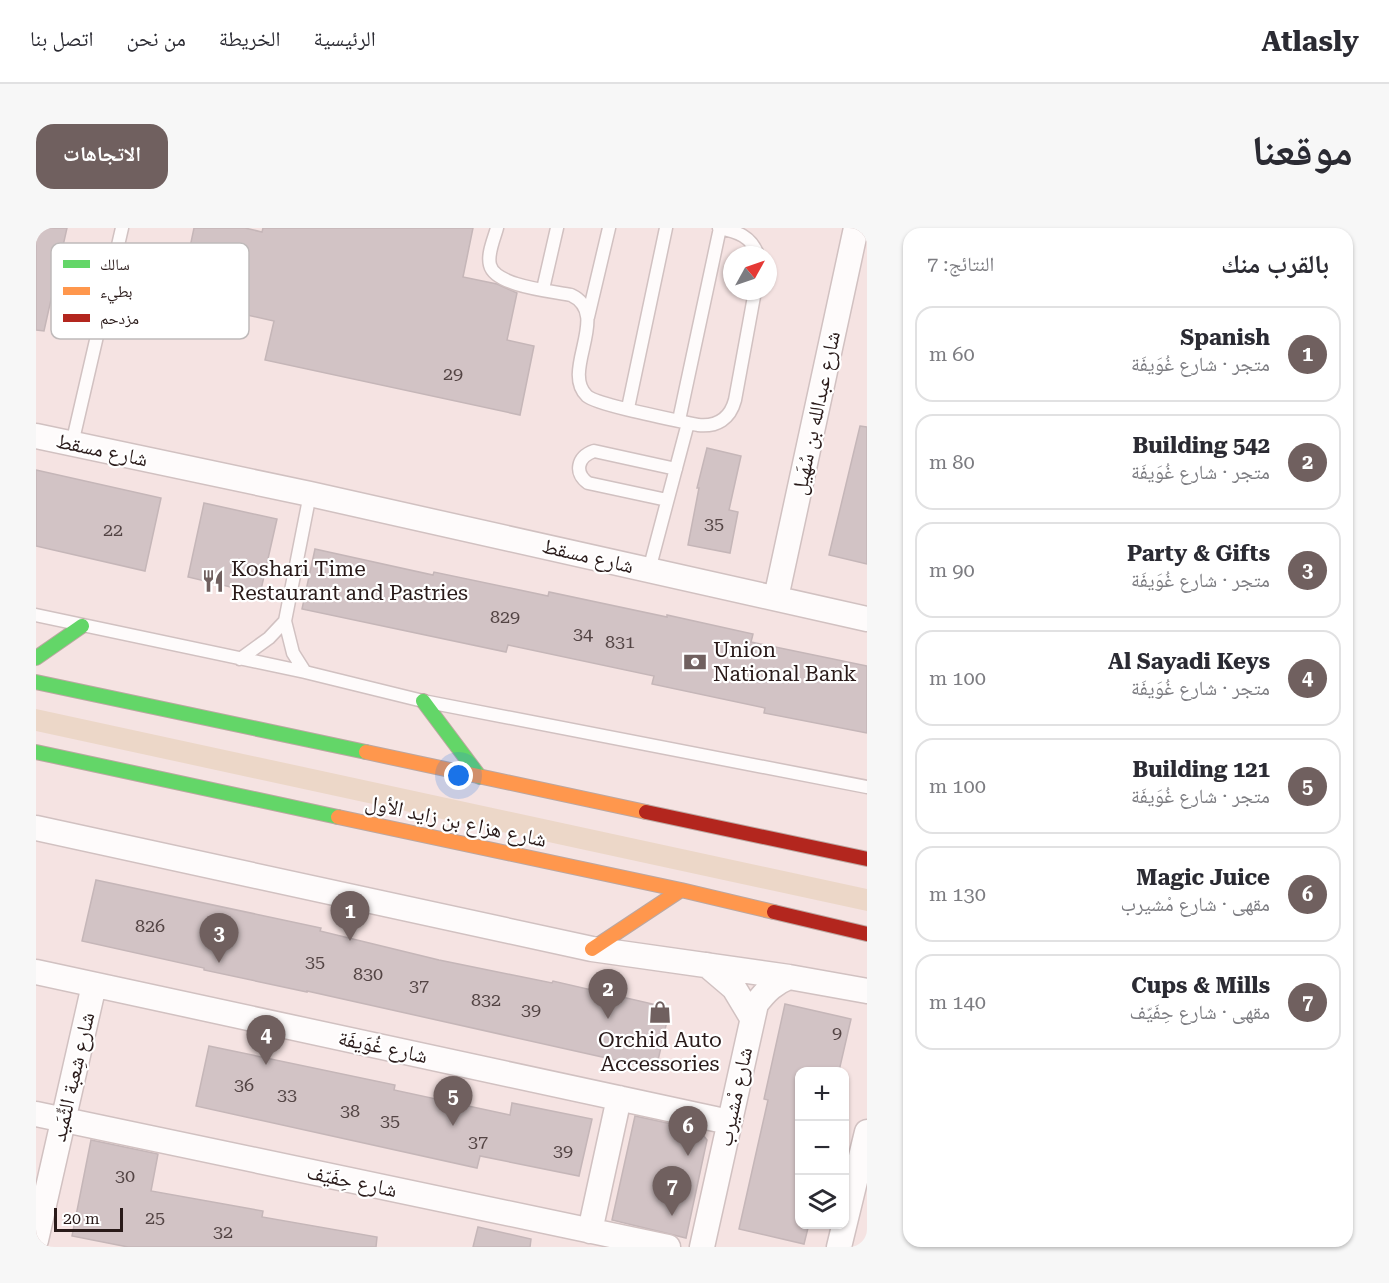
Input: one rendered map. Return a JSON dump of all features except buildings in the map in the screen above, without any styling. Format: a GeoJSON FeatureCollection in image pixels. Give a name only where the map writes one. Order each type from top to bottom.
{"type":"FeatureCollection","features":[{"type":"Feature","properties":{"kind":"main road"},"geometry":{"type":"LineString","coordinates":[[36,658],[82,626]]}},
{"type":"Feature","properties":{"kind":"main road"},"geometry":{"type":"LineString","coordinates":[[36,682],[867,859]]}},
{"type":"Feature","properties":{"kind":"main road"},"geometry":{"type":"LineString","coordinates":[[423,701],[480,777]]}},
{"type":"Feature","properties":{"kind":"main road","name":"شارع هزاع بن زايد الأول"},"geometry":{"type":"LineString","coordinates":[[36,752],[681,890],[867,934]]}},
{"type":"Feature","properties":{"kind":"main road"},"geometry":{"type":"LineString","coordinates":[[592,948],[681,890]]}},
{"type":"Feature","properties":{"kind":"street","name":"شارع عبدالله بن سُهَيل"},"geometry":{"type":"LineString","coordinates":[[776,598],[855,228]]}},
{"type":"Feature","properties":{"kind":"street","name":"شارع مسقط"},"geometry":{"type":"LineString","coordinates":[[36,436],[310,494],[867,618]]}},
{"type":"Feature","properties":{"kind":"street"},"geometry":{"type":"LineString","coordinates":[[36,828],[592,948],[867,990]]}},
{"type":"Feature","properties":{"kind":"street","name":"شارع مْشيرب"},"geometry":{"type":"LineString","coordinates":[[707,965],[734,988],[752,1018]]}},
{"type":"Feature","properties":{"kind":"street","name":"شارع غُوَيفَة"},"geometry":{"type":"LineString","coordinates":[[36,972],[729,1122]]}},
{"type":"Feature","properties":{"kind":"street","name":"شارع مْشيرب"},"geometry":{"type":"LineString","coordinates":[[702,1247],[756,1004],[776,982],[789,977]]}},
{"type":"Feature","properties":{"kind":"street","name":"شارع شِعبة الثِّمَيد"},"geometry":{"type":"LineString","coordinates":[[36,1240],[94,985]]}},
{"type":"Feature","properties":{"kind":"street"},"geometry":{"type":"LineString","coordinates":[[590,1231],[619,1098]]}},
{"type":"Feature","properties":{"kind":"street","name":"شارع حِفَيّف"},"geometry":{"type":"LineString","coordinates":[[36,1114],[668,1247]]}},
{"type":"Feature","properties":{"kind":"street"},"geometry":{"type":"LineString","coordinates":[[839,1247],[862,1168],[867,1132]]}},
{"type":"Feature","properties":{"kind":"lane"},"geometry":{"type":"LineString","coordinates":[[119,243],[122,228]]}},
{"type":"Feature","properties":{"kind":"lane"},"geometry":{"type":"LineString","coordinates":[[497,228],[489,257],[492,271],[503,280],[576,298],[585,307],[587,319]]}},
{"type":"Feature","properties":{"kind":"lane"},"geometry":{"type":"LineString","coordinates":[[543,289],[557,228]]}},
{"type":"Feature","properties":{"kind":"lane"},"geometry":{"type":"LineString","coordinates":[[609,228],[587,319],[579,377],[582,389],[595,401],[707,426],[722,421],[732,409],[753,300]]}},
{"type":"Feature","properties":{"kind":"lane"},"geometry":{"type":"LineString","coordinates":[[628,408],[666,228]]}},
{"type":"Feature","properties":{"kind":"lane"},"geometry":{"type":"LineString","coordinates":[[649,570],[676,469],[720,228],[739,233],[748,238],[753,246]]}},
{"type":"Feature","properties":{"kind":"lane"},"geometry":{"type":"LineString","coordinates":[[72,444],[96,339]]}},
{"type":"Feature","properties":{"kind":"lane"},"geometry":{"type":"LineString","coordinates":[[667,500],[588,483],[579,473],[579,465],[587,453],[594,451],[676,469]]}},
{"type":"Feature","properties":{"kind":"lane"},"geometry":{"type":"LineString","coordinates":[[305,672],[293,653],[285,621],[310,494]]}},
{"type":"Feature","properties":{"kind":"lane"},"geometry":{"type":"LineString","coordinates":[[36,615],[305,672],[423,701],[864,784]]}},
{"type":"Feature","properties":{"kind":"lane"},"geometry":{"type":"LineString","coordinates":[[240,659],[269,638],[285,621]]}},
{"type":"Feature","properties":{"kind":"shaded area"},"geometry":{"type":"Polygon","coordinates":[[[36,709],[867,889],[867,911],[36,731],[36,709]]]}},
{"type":"Feature","properties":{"kind":"traffic: fast"},"geometry":{"type":"LineString","coordinates":[[36,658],[82,626]]}},
{"type":"Feature","properties":{"kind":"traffic: fast"},"geometry":{"type":"LineString","coordinates":[[36,682],[366,752]]}},
{"type":"Feature","properties":{"kind":"traffic: fast"},"geometry":{"type":"LineString","coordinates":[[423,701],[480,777]]}},
{"type":"Feature","properties":{"kind":"traffic: fast"},"geometry":{"type":"LineString","coordinates":[[36,752],[338,817]]}},
{"type":"Feature","properties":{"kind":"traffic: slow"},"geometry":{"type":"LineString","coordinates":[[366,752],[646,812]]}},
{"type":"Feature","properties":{"kind":"traffic: slow"},"geometry":{"type":"LineString","coordinates":[[338,817],[774,912]]}},
{"type":"Feature","properties":{"kind":"traffic: slow"},"geometry":{"type":"LineString","coordinates":[[592,949],[681,890]]}},
{"type":"Feature","properties":{"kind":"traffic: jam"},"geometry":{"type":"LineString","coordinates":[[646,812],[867,859]]}},
{"type":"Feature","properties":{"kind":"traffic: jam"},"geometry":{"type":"LineString","coordinates":[[774,912],[867,934]]}},
{"type":"Feature","properties":{"kind":"place","name":"Koshari Time Restaurant and Pastries"},"geometry":{"type":"Point","coordinates":[213,581]}},
{"type":"Feature","properties":{"kind":"place","name":"Union National Bank"},"geometry":{"type":"Point","coordinates":[695,662]}},
{"type":"Feature","properties":{"kind":"place","name":"Spanish"},"geometry":{"type":"Point","coordinates":[350,941]}},
{"type":"Feature","properties":{"kind":"place","name":"Party & Gifts"},"geometry":{"type":"Point","coordinates":[219,963]}},
{"type":"Feature","properties":{"kind":"place","name":"Orchid Auto Accessories"},"geometry":{"type":"Point","coordinates":[660,1012]}},
{"type":"Feature","properties":{"kind":"place","name":"Building 542"},"geometry":{"type":"Point","coordinates":[608,1019]}},
{"type":"Feature","properties":{"kind":"place","name":"Al Sayadi Keys"},"geometry":{"type":"Point","coordinates":[266,1065]}},
{"type":"Feature","properties":{"kind":"place","name":"Building 121"},"geometry":{"type":"Point","coordinates":[453,1126]}},
{"type":"Feature","properties":{"kind":"place","name":"Magic Juice"},"geometry":{"type":"Point","coordinates":[688,1156]}},
{"type":"Feature","properties":{"kind":"place","name":"Cups & Mills"},"geometry":{"type":"Point","coordinates":[672,1216]}}]}
